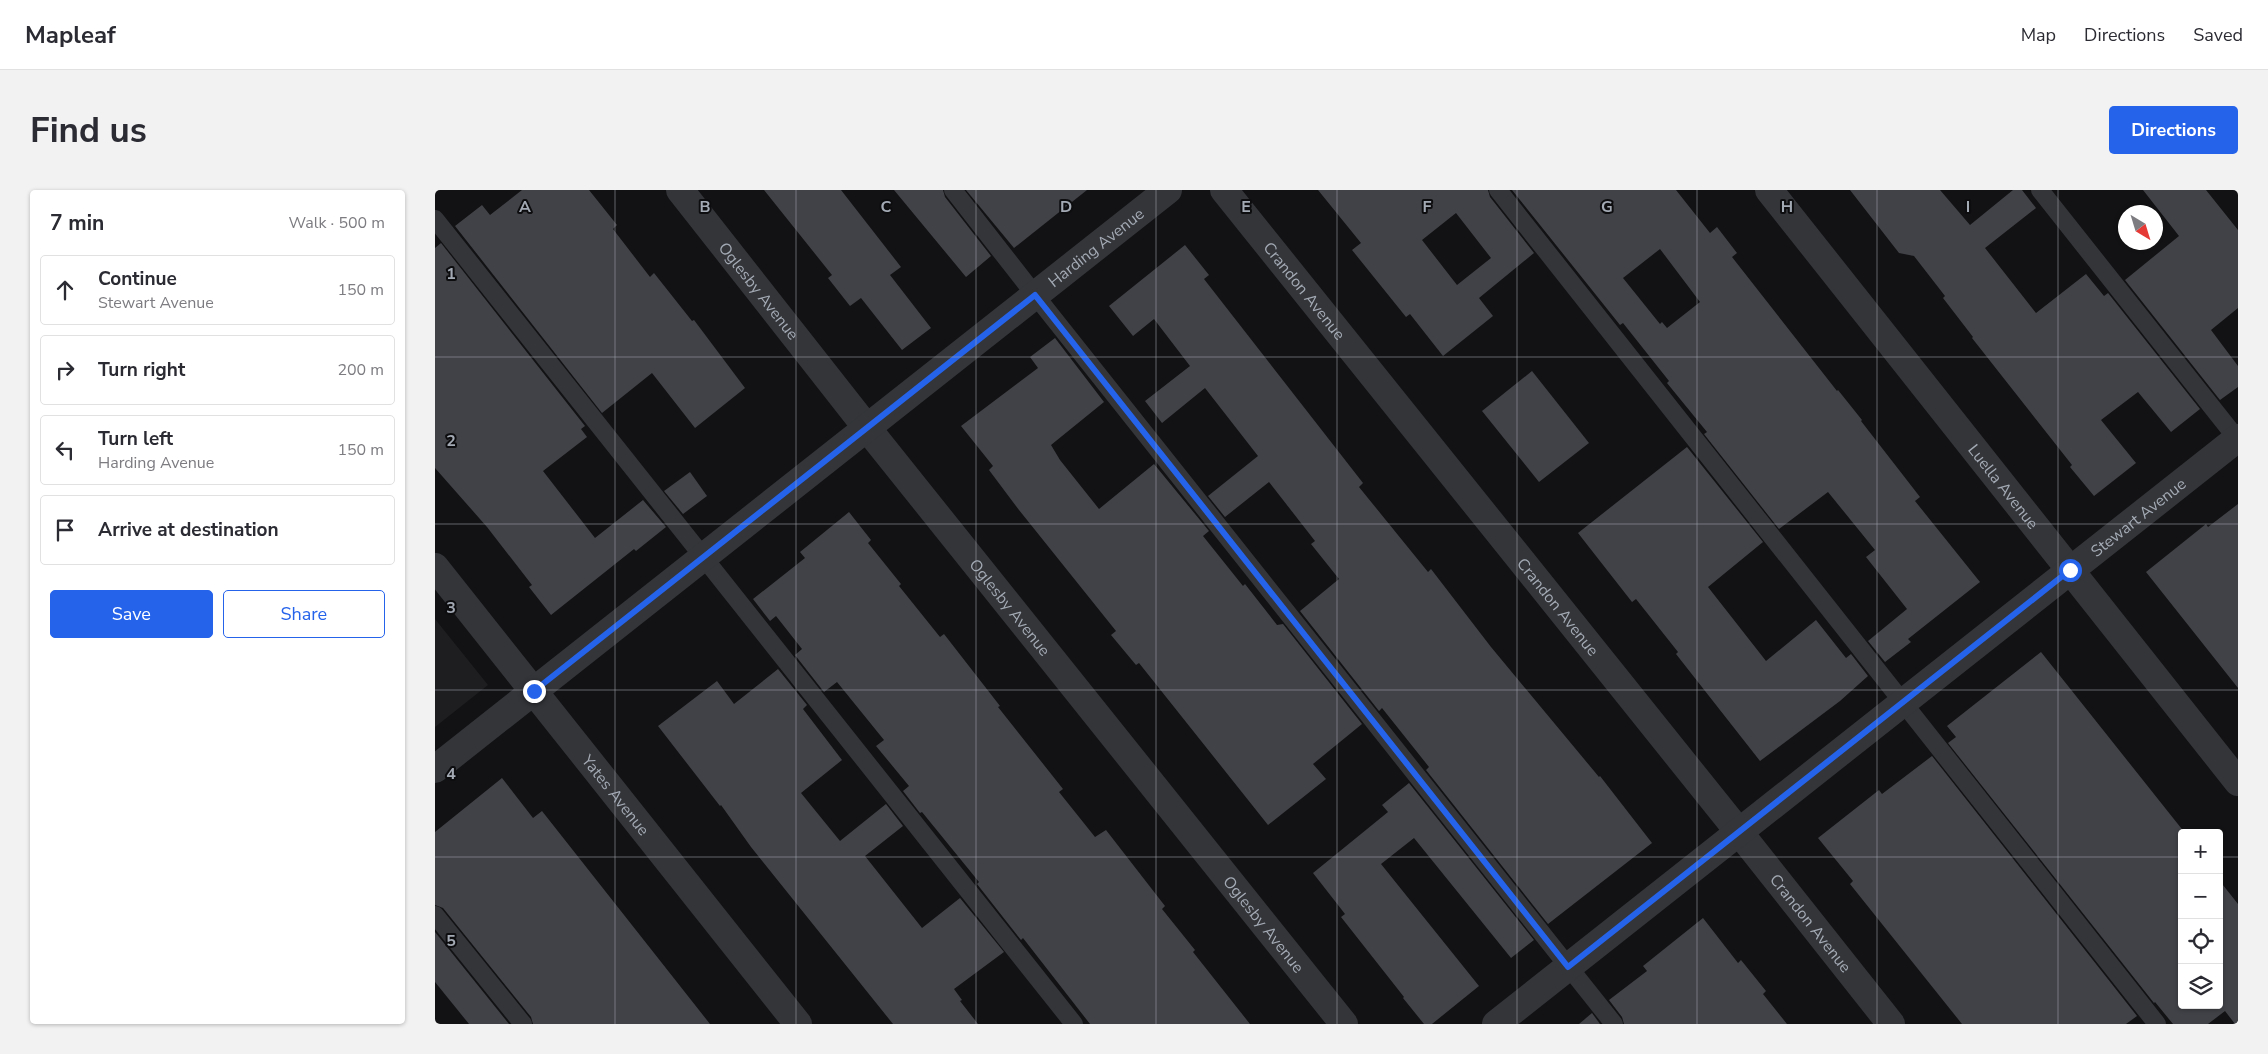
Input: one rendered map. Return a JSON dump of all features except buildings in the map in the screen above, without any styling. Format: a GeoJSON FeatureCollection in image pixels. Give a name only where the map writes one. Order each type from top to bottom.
{"type":"FeatureCollection","features":[{"type":"Feature","properties":{"kind":"street","name":"Oglesby Avenue"},"geometry":{"type":"LineString","coordinates":[[680,190],[867,428],[1344,1024]]}},
{"type":"Feature","properties":{"kind":"street","name":"Harding Avenue"},"geometry":{"type":"LineString","coordinates":[[435,769],[1168,190]]}},
{"type":"Feature","properties":{"kind":"street","name":"Crandon Avenue"},"geometry":{"type":"LineString","coordinates":[[1224,190],[1891,1024]]}},
{"type":"Feature","properties":{"kind":"street","name":"Luella Avenue"},"geometry":{"type":"LineString","coordinates":[[1769,190],[2238,782]]}},
{"type":"Feature","properties":{"kind":"street","name":"Stewart Avenue"},"geometry":{"type":"LineString","coordinates":[[1496,1024],[2238,439]]}},
{"type":"Feature","properties":{"kind":"street","name":"Yates Avenue"},"geometry":{"type":"LineString","coordinates":[[435,567],[798,1024]]}},
{"type":"Feature","properties":{"kind":"lane"},"geometry":{"type":"LineString","coordinates":[[953,190],[1614,1024]]}},
{"type":"Feature","properties":{"kind":"lane"},"geometry":{"type":"LineString","coordinates":[[1498,190],[2157,1024]]}},
{"type":"Feature","properties":{"kind":"lane"},"geometry":{"type":"LineString","coordinates":[[2040,190],[2238,439]]}},
{"type":"Feature","properties":{"kind":"lane"},"geometry":{"type":"LineString","coordinates":[[435,219],[1074,1024]]}},
{"type":"Feature","properties":{"kind":"lane"},"geometry":{"type":"LineString","coordinates":[[435,915],[523,1024]]}},
{"type":"Feature","properties":{"kind":"shaded area"},"geometry":{"type":"Polygon","coordinates":[[[435,619],[488,685],[435,727],[435,619]]]}},
{"type":"Feature","properties":{"kind":"route"},"geometry":{"type":"LineString","coordinates":[[534,691],[1035,295],[1568,967],[2070,570]]}}]}
